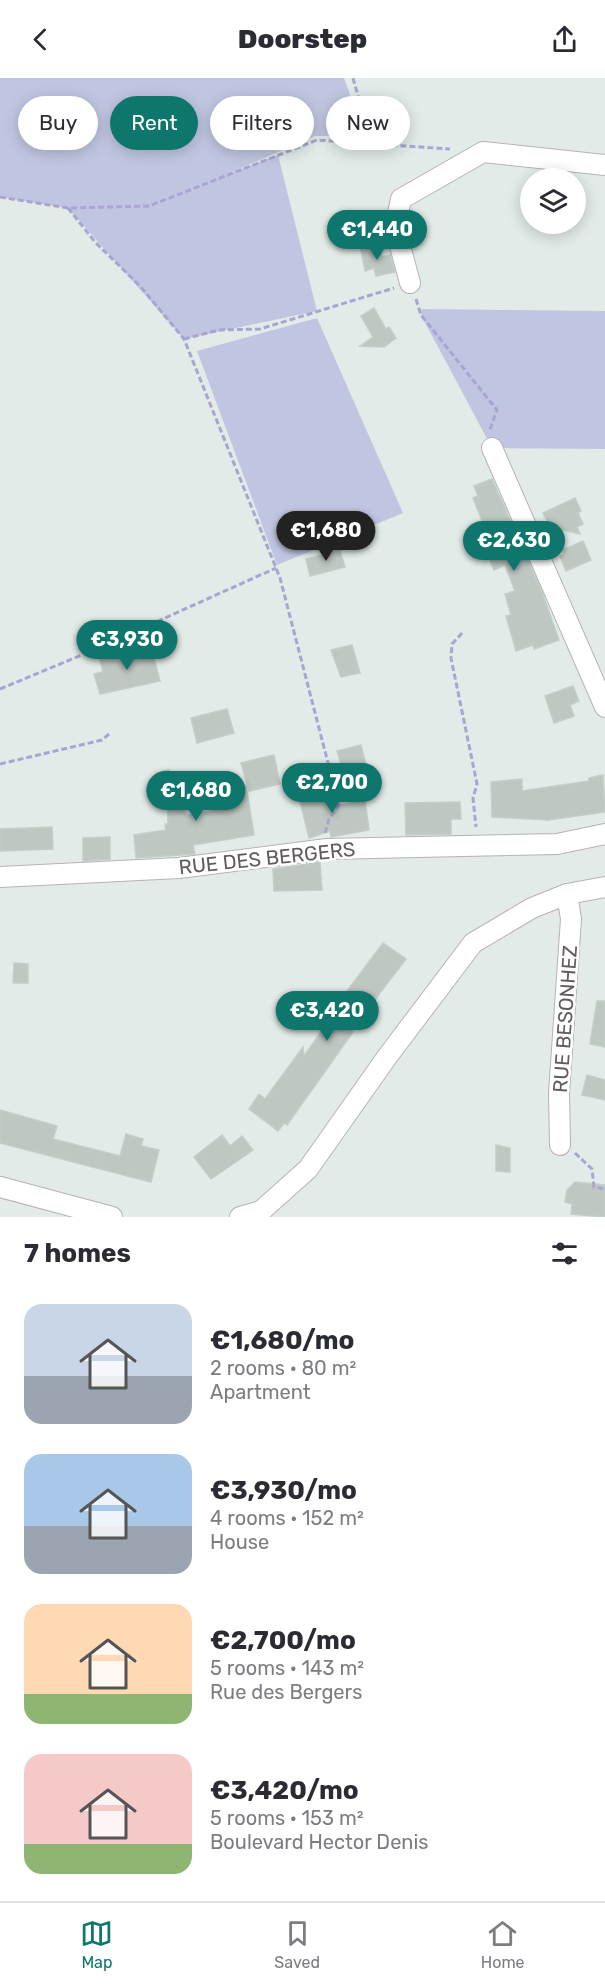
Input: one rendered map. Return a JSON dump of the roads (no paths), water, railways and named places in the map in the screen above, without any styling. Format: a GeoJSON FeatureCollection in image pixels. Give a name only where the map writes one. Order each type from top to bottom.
{"type":"FeatureCollection","features":[{"type":"Feature","properties":{"kind":"street"},"geometry":{"type":"LineString","coordinates":[[410,283],[395,227],[401,199],[483,152],[605,165]]}},
{"type":"Feature","properties":{"kind":"street"},"geometry":{"type":"LineString","coordinates":[[492,448],[605,707]]}},
{"type":"Feature","properties":{"kind":"street","name":"RUE DES BERGERS"},"geometry":{"type":"LineString","coordinates":[[0,877],[179,868],[327,849],[557,844],[605,834]]}},
{"type":"Feature","properties":{"kind":"street"},"geometry":{"type":"LineString","coordinates":[[240,1217],[262,1214],[308,1169],[387,1057],[473,943],[532,908],[567,894],[605,887]]}},
{"type":"Feature","properties":{"kind":"street","name":"RUE BESONHEZ"},"geometry":{"type":"LineString","coordinates":[[560,1145],[559,1093],[572,919],[567,894]]}},
{"type":"Feature","properties":{"kind":"street"},"geometry":{"type":"LineString","coordinates":[[0,1187],[112,1217]]}}]}
